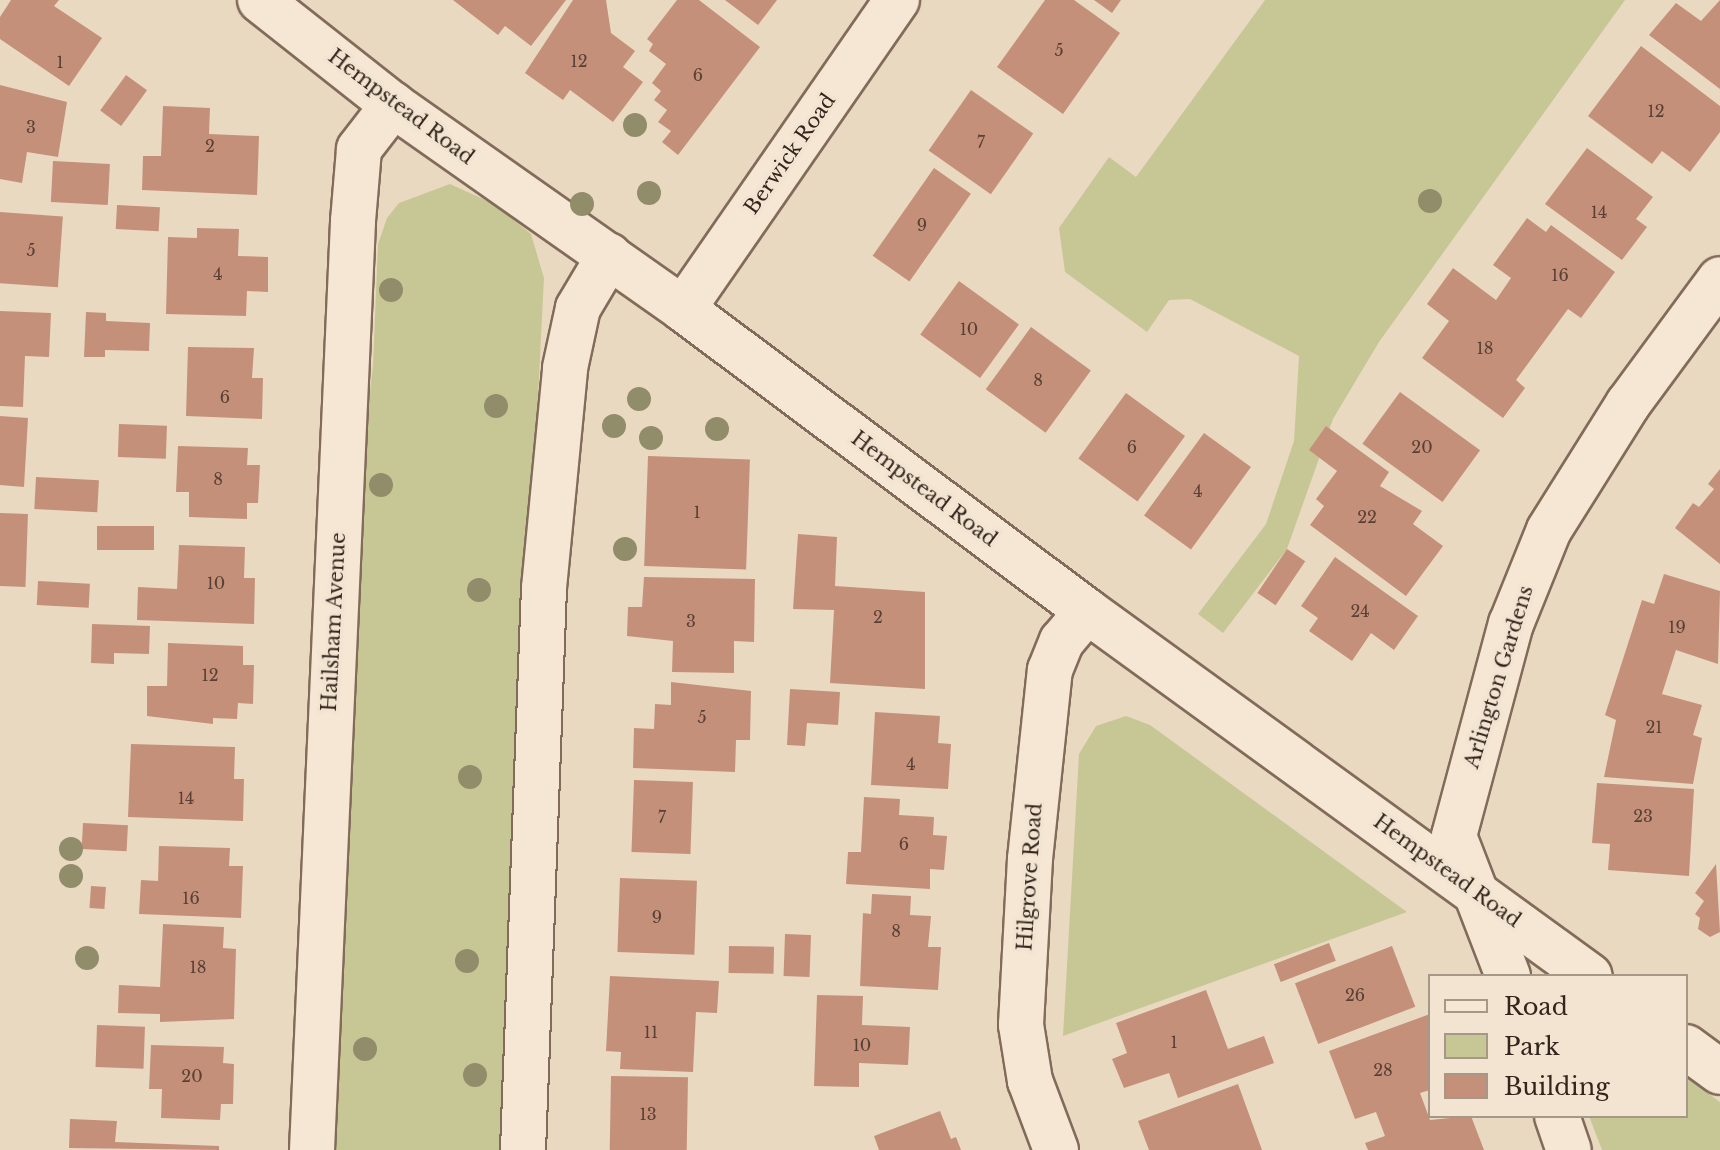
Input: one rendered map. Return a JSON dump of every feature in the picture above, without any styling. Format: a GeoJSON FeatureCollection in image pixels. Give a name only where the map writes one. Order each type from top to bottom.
{"type":"FeatureCollection","features":[{"type":"Feature","properties":{"kind":"street","name":"Hempstead Road"},"geometry":{"type":"LineString","coordinates":[[260,0],[393,105],[683,309],[1087,611],[1587,974]]}},
{"type":"Feature","properties":{"kind":"street","name":"Berwick Road"},"geometry":{"type":"LineString","coordinates":[[683,309],[897,0]]}},
{"type":"Feature","properties":{"kind":"street","name":"Hailsham Avenue"},"geometry":{"type":"LineString","coordinates":[[312,1150],[355,192],[359,149],[393,105]]}},
{"type":"Feature","properties":{"kind":"street"},"geometry":{"type":"LineString","coordinates":[[523,1150],[545,572],[565,368],[578,308],[609,256]]}},
{"type":"Feature","properties":{"kind":"street","name":"Arlington Gardens"},"geometry":{"type":"LineString","coordinates":[[1507,974],[1454,836],[1511,624],[1549,530],[1628,404],[1720,279]]}},
{"type":"Feature","properties":{"kind":"street","name":"Hilgrove Road"},"geometry":{"type":"LineString","coordinates":[[1056,1150],[1030,1081],[1021,1025],[1029,874],[1050,670],[1062,641],[1087,611]]}},
{"type":"Feature","properties":{"kind":"street"},"geometry":{"type":"LineString","coordinates":[[1688,1048],[1720,1072]]}},
{"type":"Feature","properties":{"kind":"street"},"geometry":{"type":"LineString","coordinates":[[1558,1118],[1569,1150]]}},
{"type":"Feature","properties":{"kind":"green space"},"geometry":{"type":"Polygon","coordinates":[[[1265,0],[1625,0],[1379,342],[1333,419],[1287,549],[1223,633],[1198,614],[1266,524],[1294,441],[1299,356],[1190,299],[1169,300],[1147,332],[1065,272],[1059,228],[1109,157],[1136,177],[1265,0]]]}},
{"type":"Feature","properties":{"kind":"green space"},"geometry":{"type":"Polygon","coordinates":[[[450,184],[494,204],[531,234],[544,278],[500,1150],[332,1150],[354,533],[373,365],[378,244],[387,218],[399,203],[450,184]]]}},
{"type":"Feature","properties":{"kind":"green space"},"geometry":{"type":"Polygon","coordinates":[[[1126,716],[1150,725],[1407,912],[1063,1036],[1079,754],[1096,726],[1126,716]]]}},
{"type":"Feature","properties":{"kind":"green space"},"geometry":{"type":"Polygon","coordinates":[[[1688,1078],[1720,1102],[1720,1150],[1602,1150],[1590,1118],[1688,1118],[1688,1078]]]}},
{"type":"Feature","properties":{"kind":"building"},"geometry":{"type":"Polygon","coordinates":[[[11,0],[59,0],[54,6],[102,38],[69,86],[0,39],[0,17],[11,0]]]}},
{"type":"Feature","properties":{"kind":"building"},"geometry":{"type":"Polygon","coordinates":[[[453,0],[566,0],[531,46],[505,26],[498,35],[453,0]]]}},
{"type":"Feature","properties":{"kind":"building"},"geometry":{"type":"Polygon","coordinates":[[[573,0],[606,0],[611,33],[635,51],[623,67],[643,82],[613,122],[570,90],[563,100],[525,73],[573,0]]]}},
{"type":"Feature","properties":{"kind":"building"},"geometry":{"type":"Polygon","coordinates":[[[677,0],[699,0],[760,47],[678,155],[662,142],[671,131],[658,122],[667,110],[654,100],[661,91],[652,83],[666,64],[649,51],[653,44],[647,39],[677,0]]]}},
{"type":"Feature","properties":{"kind":"building"},"geometry":{"type":"Polygon","coordinates":[[[725,0],[777,0],[758,25],[725,0]]]}},
{"type":"Feature","properties":{"kind":"building"},"geometry":{"type":"Polygon","coordinates":[[[1045,0],[1074,0],[1120,33],[1063,114],[997,67],[1045,0]]]}},
{"type":"Feature","properties":{"kind":"building"},"geometry":{"type":"Polygon","coordinates":[[[1094,0],[1121,0],[1112,13],[1094,0]]]}},
{"type":"Feature","properties":{"kind":"building"},"geometry":{"type":"Polygon","coordinates":[[[1720,0],[1720,89],[1649,35],[1676,3],[1701,21],[1720,0]]]}},
{"type":"Feature","properties":{"kind":"building"},"geometry":{"type":"Polygon","coordinates":[[[1641,46],[1720,106],[1720,132],[1690,172],[1662,151],[1652,164],[1588,116],[1641,46]]]}},
{"type":"Feature","properties":{"kind":"building"},"geometry":{"type":"Polygon","coordinates":[[[126,75],[147,90],[121,126],[100,111],[126,75]]]}},
{"type":"Feature","properties":{"kind":"building"},"geometry":{"type":"Polygon","coordinates":[[[0,85],[67,102],[58,157],[27,152],[22,183],[0,179],[0,85]]]}},
{"type":"Feature","properties":{"kind":"building"},"geometry":{"type":"Polygon","coordinates":[[[971,90],[1033,134],[991,194],[929,151],[971,90]]]}},
{"type":"Feature","properties":{"kind":"building"},"geometry":{"type":"Polygon","coordinates":[[[163,106],[210,108],[209,134],[259,136],[257,195],[142,190],[143,156],[161,156],[163,106]]]}},
{"type":"Feature","properties":{"kind":"building"},"geometry":{"type":"Polygon","coordinates":[[[1587,148],[1653,197],[1636,219],[1647,227],[1622,260],[1545,204],[1587,148]]]}},
{"type":"Feature","properties":{"kind":"building"},"geometry":{"type":"Polygon","coordinates":[[[53,161],[110,164],[108,205],[51,202],[53,161]]]}},
{"type":"Feature","properties":{"kind":"building"},"geometry":{"type":"Polygon","coordinates":[[[934,168],[971,194],[909,281],[873,256],[934,168]]]}},
{"type":"Feature","properties":{"kind":"building"},"geometry":{"type":"Polygon","coordinates":[[[117,205],[160,207],[159,231],[116,229],[117,205]]]}},
{"type":"Feature","properties":{"kind":"building"},"geometry":{"type":"Polygon","coordinates":[[[0,212],[63,216],[58,287],[0,283],[0,212]]]}},
{"type":"Feature","properties":{"kind":"building"},"geometry":{"type":"Polygon","coordinates":[[[1527,218],[1546,232],[1551,225],[1615,272],[1581,318],[1568,309],[1516,380],[1525,388],[1503,418],[1422,358],[1449,321],[1427,304],[1453,268],[1496,300],[1511,278],[1493,265],[1527,218]]]}},
{"type":"Feature","properties":{"kind":"building"},"geometry":{"type":"Polygon","coordinates":[[[197,228],[239,229],[238,256],[268,257],[268,292],[247,291],[246,316],[166,314],[168,237],[197,238],[197,228]]]}},
{"type":"Feature","properties":{"kind":"building"},"geometry":{"type":"Polygon","coordinates":[[[959,281],[1019,324],[980,378],[920,334],[959,281]]]}},
{"type":"Feature","properties":{"kind":"building"},"geometry":{"type":"Polygon","coordinates":[[[0,311],[51,313],[49,357],[25,356],[23,407],[0,406],[0,311]]]}},
{"type":"Feature","properties":{"kind":"building"},"geometry":{"type":"Polygon","coordinates":[[[86,312],[106,313],[106,321],[150,323],[149,351],[105,350],[105,357],[84,357],[86,312]]]}},
{"type":"Feature","properties":{"kind":"building"},"geometry":{"type":"Polygon","coordinates":[[[1031,327],[1091,370],[1046,433],[986,389],[1031,327]]]}},
{"type":"Feature","properties":{"kind":"building"},"geometry":{"type":"Polygon","coordinates":[[[188,347],[254,348],[252,378],[263,378],[262,419],[186,416],[188,347]]]}},
{"type":"Feature","properties":{"kind":"building"},"geometry":{"type":"Polygon","coordinates":[[[1400,392],[1480,450],[1442,502],[1362,444],[1400,392]]]}},
{"type":"Feature","properties":{"kind":"building"},"geometry":{"type":"Polygon","coordinates":[[[1126,393],[1185,436],[1137,501],[1078,459],[1126,393]]]}},
{"type":"Feature","properties":{"kind":"building"},"geometry":{"type":"Polygon","coordinates":[[[0,416],[28,418],[24,487],[0,485],[0,416]]]}},
{"type":"Feature","properties":{"kind":"building"},"geometry":{"type":"Polygon","coordinates":[[[119,424],[167,426],[166,459],[118,457],[119,424]]]}},
{"type":"Feature","properties":{"kind":"building"},"geometry":{"type":"Polygon","coordinates":[[[1326,426],[1389,472],[1380,486],[1422,511],[1413,524],[1443,546],[1406,596],[1310,525],[1324,506],[1316,499],[1337,471],[1309,450],[1326,426]]]}},
{"type":"Feature","properties":{"kind":"building"},"geometry":{"type":"Polygon","coordinates":[[[1204,433],[1251,467],[1191,550],[1144,516],[1204,433]]]}},
{"type":"Feature","properties":{"kind":"building"},"geometry":{"type":"Polygon","coordinates":[[[178,446],[248,448],[247,465],[260,465],[258,503],[247,503],[247,519],[189,517],[189,492],[176,492],[178,446]]]}},
{"type":"Feature","properties":{"kind":"building"},"geometry":{"type":"Polygon","coordinates":[[[648,456],[750,460],[746,569],[644,566],[648,456]]]}},
{"type":"Feature","properties":{"kind":"building"},"geometry":{"type":"Polygon","coordinates":[[[1720,469],[1720,564],[1675,528],[1693,503],[1699,507],[1714,489],[1708,484],[1720,469]]]}},
{"type":"Feature","properties":{"kind":"building"},"geometry":{"type":"Polygon","coordinates":[[[36,477],[99,480],[97,512],[34,509],[36,477]]]}},
{"type":"Feature","properties":{"kind":"building"},"geometry":{"type":"Polygon","coordinates":[[[0,513],[28,514],[25,587],[0,586],[0,513]]]}},
{"type":"Feature","properties":{"kind":"building"},"geometry":{"type":"Polygon","coordinates":[[[97,526],[154,526],[154,550],[97,550],[97,526]]]}},
{"type":"Feature","properties":{"kind":"building"},"geometry":{"type":"Polygon","coordinates":[[[798,534],[837,537],[835,586],[925,592],[925,689],[830,683],[834,610],[793,609],[798,534]]]}},
{"type":"Feature","properties":{"kind":"building"},"geometry":{"type":"Polygon","coordinates":[[[179,545],[245,547],[244,578],[255,578],[254,624],[137,620],[138,587],[177,589],[179,545]]]}},
{"type":"Feature","properties":{"kind":"building"},"geometry":{"type":"Polygon","coordinates":[[[1287,549],[1305,561],[1276,605],[1257,593],[1287,549]]]}},
{"type":"Feature","properties":{"kind":"building"},"geometry":{"type":"Polygon","coordinates":[[[1335,557],[1418,616],[1394,650],[1371,633],[1352,661],[1309,631],[1318,618],[1301,606],[1335,557]]]}},
{"type":"Feature","properties":{"kind":"building"},"geometry":{"type":"Polygon","coordinates":[[[1664,574],[1720,591],[1718,664],[1676,650],[1662,694],[1702,705],[1693,735],[1702,738],[1693,784],[1604,777],[1616,720],[1605,715],[1642,600],[1654,604],[1664,574]]]}},
{"type":"Feature","properties":{"kind":"building"},"geometry":{"type":"Polygon","coordinates":[[[644,577],[755,579],[754,642],[734,641],[734,673],[672,672],[673,641],[627,636],[628,607],[642,607],[644,577]]]}},
{"type":"Feature","properties":{"kind":"building"},"geometry":{"type":"Polygon","coordinates":[[[38,581],[90,584],[89,608],[37,605],[38,581]]]}},
{"type":"Feature","properties":{"kind":"building"},"geometry":{"type":"Polygon","coordinates":[[[92,624],[150,626],[149,654],[114,653],[114,664],[91,663],[92,624]]]}},
{"type":"Feature","properties":{"kind":"building"},"geometry":{"type":"Polygon","coordinates":[[[168,643],[243,646],[243,665],[254,665],[253,704],[238,703],[237,719],[213,718],[213,724],[147,716],[147,686],[167,686],[168,643]]]}},
{"type":"Feature","properties":{"kind":"building"},"geometry":{"type":"Polygon","coordinates":[[[671,682],[751,691],[750,740],[736,740],[735,772],[633,768],[634,728],[654,729],[655,704],[671,705],[671,682]]]}},
{"type":"Feature","properties":{"kind":"building"},"geometry":{"type":"Polygon","coordinates":[[[790,689],[840,692],[838,725],[807,723],[805,746],[787,745],[790,689]]]}},
{"type":"Feature","properties":{"kind":"building"},"geometry":{"type":"Polygon","coordinates":[[[875,712],[940,716],[938,743],[951,744],[948,789],[871,785],[875,712]]]}},
{"type":"Feature","properties":{"kind":"building"},"geometry":{"type":"Polygon","coordinates":[[[131,744],[235,747],[234,779],[244,779],[243,821],[128,817],[131,744]]]}},
{"type":"Feature","properties":{"kind":"building"},"geometry":{"type":"Polygon","coordinates":[[[634,780],[693,782],[690,854],[631,852],[634,780]]]}},
{"type":"Feature","properties":{"kind":"building"},"geometry":{"type":"Polygon","coordinates":[[[1597,783],[1694,789],[1689,876],[1608,870],[1610,844],[1592,843],[1597,783]]]}},
{"type":"Feature","properties":{"kind":"building"},"geometry":{"type":"Polygon","coordinates":[[[864,797],[900,799],[899,815],[934,817],[933,835],[947,836],[944,870],[930,869],[930,889],[846,884],[848,852],[861,852],[864,797]]]}},
{"type":"Feature","properties":{"kind":"building"},"geometry":{"type":"Polygon","coordinates":[[[83,823],[128,825],[127,851],[82,849],[83,823]]]}},
{"type":"Feature","properties":{"kind":"building"},"geometry":{"type":"Polygon","coordinates":[[[159,846],[230,848],[229,866],[243,866],[241,918],[139,914],[141,880],[158,881],[159,846]]]}},
{"type":"Feature","properties":{"kind":"building"},"geometry":{"type":"Polygon","coordinates":[[[1716,864],[1720,932],[1710,937],[1698,929],[1700,918],[1695,914],[1704,901],[1695,893],[1716,864]]]}},
{"type":"Feature","properties":{"kind":"building"},"geometry":{"type":"Polygon","coordinates":[[[620,878],[697,881],[694,955],[617,952],[620,878]]]}},
{"type":"Feature","properties":{"kind":"building"},"geometry":{"type":"Polygon","coordinates":[[[91,886],[106,887],[104,909],[89,908],[91,886]]]}},
{"type":"Feature","properties":{"kind":"building"},"geometry":{"type":"Polygon","coordinates":[[[872,894],[911,896],[910,915],[931,916],[928,947],[941,947],[938,990],[860,986],[863,913],[871,914],[872,894]]]}},
{"type":"Feature","properties":{"kind":"building"},"geometry":{"type":"Polygon","coordinates":[[[163,924],[224,927],[223,948],[236,949],[234,1019],[160,1022],[160,1014],[118,1013],[119,985],[160,987],[163,924]]]}},
{"type":"Feature","properties":{"kind":"building"},"geometry":{"type":"Polygon","coordinates":[[[785,934],[811,935],[810,977],[784,976],[785,934]]]}},
{"type":"Feature","properties":{"kind":"building"},"geometry":{"type":"Polygon","coordinates":[[[1329,943],[1336,961],[1281,982],[1274,964],[1329,943]]]}},
{"type":"Feature","properties":{"kind":"building"},"geometry":{"type":"Polygon","coordinates":[[[729,946],[774,947],[774,974],[729,973],[729,946]]]}},
{"type":"Feature","properties":{"kind":"building"},"geometry":{"type":"Polygon","coordinates":[[[1392,946],[1415,1007],[1318,1044],[1295,983],[1392,946]]]}},
{"type":"Feature","properties":{"kind":"building"},"geometry":{"type":"Polygon","coordinates":[[[610,976],[719,981],[717,1013],[696,1012],[693,1072],[620,1069],[621,1052],[606,1051],[610,976]]]}},
{"type":"Feature","properties":{"kind":"building"},"geometry":{"type":"Polygon","coordinates":[[[1206,990],[1228,1049],[1264,1036],[1274,1063],[1178,1098],[1169,1073],[1124,1088],[1112,1059],[1127,1053],[1116,1023],[1206,990]]]}},
{"type":"Feature","properties":{"kind":"building"},"geometry":{"type":"Polygon","coordinates":[[[817,995],[863,996],[862,1025],[910,1027],[908,1065],[859,1063],[859,1087],[814,1086],[817,995]]]}},
{"type":"Feature","properties":{"kind":"building"},"geometry":{"type":"Polygon","coordinates":[[[1428,1015],[1428,1091],[1420,1093],[1428,1118],[1472,1118],[1484,1150],[1368,1150],[1365,1143],[1385,1136],[1376,1112],[1355,1119],[1329,1051],[1428,1015]]]}},
{"type":"Feature","properties":{"kind":"building"},"geometry":{"type":"Polygon","coordinates":[[[97,1025],[145,1027],[144,1069],[96,1067],[97,1025]]]}},
{"type":"Feature","properties":{"kind":"building"},"geometry":{"type":"Polygon","coordinates":[[[151,1045],[224,1047],[223,1063],[234,1064],[233,1104],[221,1104],[220,1120],[161,1118],[162,1089],[149,1089],[151,1045]]]}},
{"type":"Feature","properties":{"kind":"building"},"geometry":{"type":"Polygon","coordinates":[[[611,1076],[688,1077],[687,1150],[610,1150],[611,1076]]]}},
{"type":"Feature","properties":{"kind":"building"},"geometry":{"type":"Polygon","coordinates":[[[1238,1084],[1262,1150],[1149,1150],[1138,1121],[1238,1084]]]}},
{"type":"Feature","properties":{"kind":"building"},"geometry":{"type":"Polygon","coordinates":[[[940,1111],[951,1139],[956,1137],[961,1150],[879,1150],[874,1136],[940,1111]]]}},
{"type":"Feature","properties":{"kind":"building"},"geometry":{"type":"Polygon","coordinates":[[[70,1119],[117,1121],[115,1142],[219,1146],[219,1150],[69,1148],[70,1119]]]}}]}
